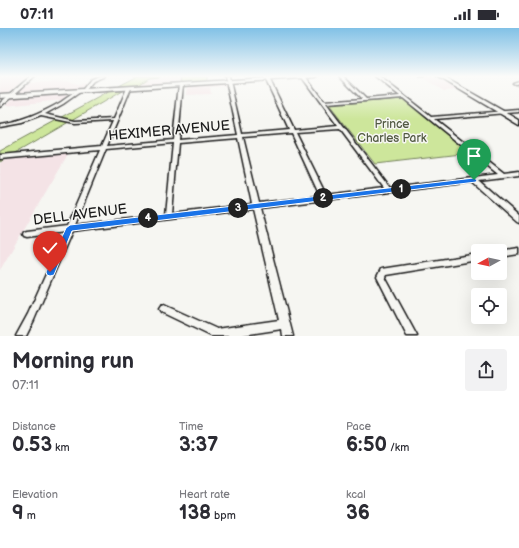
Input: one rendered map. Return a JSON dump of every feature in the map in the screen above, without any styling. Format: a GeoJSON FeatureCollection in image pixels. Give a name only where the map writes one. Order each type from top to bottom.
{"type":"FeatureCollection","features":[{"type":"Feature","properties":{"kind":"main road"},"geometry":{"type":"LineString","coordinates":[[0,96],[92,90]]}},
{"type":"Feature","properties":{"kind":"main road"},"geometry":{"type":"LineString","coordinates":[[463,90],[519,124]]}},
{"type":"Feature","properties":{"kind":"street"},"geometry":{"type":"LineString","coordinates":[[0,106],[16,90]]}},
{"type":"Feature","properties":{"kind":"street"},"geometry":{"type":"LineString","coordinates":[[21,336],[31,317],[70,228],[114,120],[128,90]]}},
{"type":"Feature","properties":{"kind":"street"},"geometry":{"type":"LineString","coordinates":[[169,215],[181,90]]}},
{"type":"Feature","properties":{"kind":"street"},"geometry":{"type":"LineString","coordinates":[[231,90],[256,206],[288,336]]}},
{"type":"Feature","properties":{"kind":"street"},"geometry":{"type":"LineString","coordinates":[[272,90],[324,198]]}},
{"type":"Feature","properties":{"kind":"street"},"geometry":{"type":"LineString","coordinates":[[314,90],[388,190]]}},
{"type":"Feature","properties":{"kind":"street"},"geometry":{"type":"LineString","coordinates":[[355,90],[365,100]]}},
{"type":"Feature","properties":{"kind":"street"},"geometry":{"type":"LineString","coordinates":[[395,90],[503,176]]}},
{"type":"Feature","properties":{"kind":"street"},"geometry":{"type":"LineString","coordinates":[[0,126],[24,121],[82,91]]}},
{"type":"Feature","properties":{"kind":"street"},"geometry":{"type":"LineString","coordinates":[[324,103],[404,97]]}},
{"type":"Feature","properties":{"kind":"street"},"geometry":{"type":"LineString","coordinates":[[432,118],[519,111]]}},
{"type":"Feature","properties":{"kind":"street"},"geometry":{"type":"LineString","coordinates":[[40,114],[75,122],[114,120]]}},
{"type":"Feature","properties":{"kind":"street","name":"HEXIMER AVENUE"},"geometry":{"type":"LineString","coordinates":[[0,157],[341,127]]}},
{"type":"Feature","properties":{"kind":"street","name":"DELL AVENUE"},"geometry":{"type":"LineString","coordinates":[[26,234],[169,215],[519,174]]}},
{"type":"Feature","properties":{"kind":"street"},"geometry":{"type":"LineString","coordinates":[[474,180],[519,220]]}},
{"type":"Feature","properties":{"kind":"street"},"geometry":{"type":"LineString","coordinates":[[507,253],[519,251]]}},
{"type":"Feature","properties":{"kind":"street"},"geometry":{"type":"LineString","coordinates":[[412,336],[381,277],[384,272],[471,258]]}},
{"type":"Feature","properties":{"kind":"street"},"geometry":{"type":"LineString","coordinates":[[164,309],[218,334],[285,324]]}},
{"type":"Feature","properties":{"kind":"shaded area"},"geometry":{"type":"Polygon","coordinates":[[[0,90],[11,90],[7,94],[0,94],[0,90]]]}},
{"type":"Feature","properties":{"kind":"shaded area"},"geometry":{"type":"Polygon","coordinates":[[[187,90],[210,90],[211,94],[186,95],[187,90]]]}},
{"type":"Feature","properties":{"kind":"shaded area"},"geometry":{"type":"Polygon","coordinates":[[[71,93],[62,100],[5,106],[14,97],[71,93]]]}},
{"type":"Feature","properties":{"kind":"shaded area"},"geometry":{"type":"Polygon","coordinates":[[[68,154],[0,270],[0,163],[6,159],[68,154]]]}},
{"type":"Feature","properties":{"kind":"green space"},"geometry":{"type":"Polygon","coordinates":[[[110,91],[122,91],[0,162],[0,151],[110,91]]]}},
{"type":"Feature","properties":{"kind":"green space","name":"Prince Charles Park"},"geometry":{"type":"Polygon","coordinates":[[[403,99],[470,153],[375,164],[329,105],[403,99]]]}},
{"type":"Feature","properties":{"kind":"route"},"geometry":{"type":"LineString","coordinates":[[50,272],[70,228],[169,215],[474,180]]}}]}
